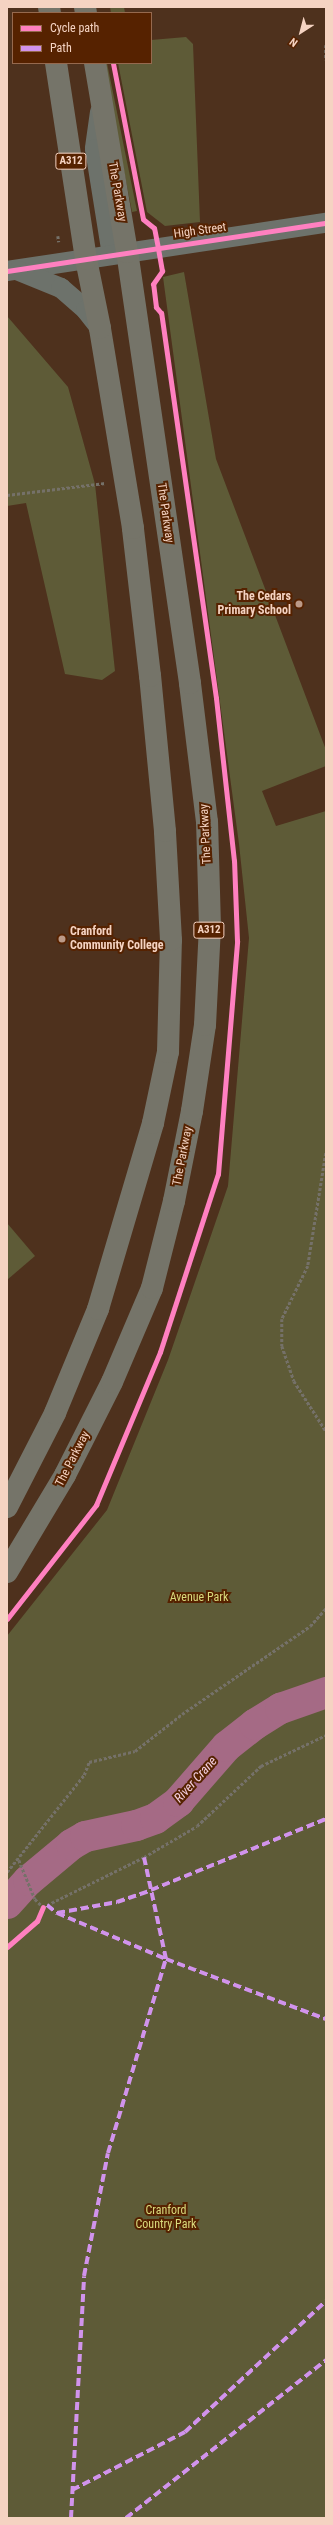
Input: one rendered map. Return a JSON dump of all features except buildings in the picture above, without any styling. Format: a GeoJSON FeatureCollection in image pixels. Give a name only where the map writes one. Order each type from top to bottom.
{"type":"FeatureCollection","features":[{"type":"Feature","properties":{"kind":"highway","name":"A312"},"geometry":{"type":"LineString","coordinates":[[7,1507],[55,1413],[98,1309],[153,1123],[168,1052],[171,940],[165,831],[133,528],[100,328],[86,259],[56,64]]}},
{"type":"Feature","properties":{"kind":"highway","name":"The Parkway"},"geometry":{"type":"LineString","coordinates":[[7,1572],[65,1476],[112,1382],[152,1288],[174,1201],[205,1025],[210,928],[207,822],[190,683],[120,254],[95,64]]}},
{"type":"Feature","properties":{"kind":"street","name":"High Street"},"geometry":{"type":"LineString","coordinates":[[11,271],[326,223]]}},
{"type":"Feature","properties":{"kind":"street"},"geometry":{"type":"LineString","coordinates":[[11,271],[61,288],[86,310],[100,328]]}},
{"type":"Feature","properties":{"kind":"path"},"geometry":{"type":"LineString","coordinates":[[326,44],[326,60]]}},
{"type":"Feature","properties":{"kind":"path"},"geometry":{"type":"LineString","coordinates":[[58,236],[59,242]]}},
{"type":"Feature","properties":{"kind":"path"},"geometry":{"type":"LineString","coordinates":[[7,495],[105,483]]}},
{"type":"Feature","properties":{"kind":"path"},"geometry":{"type":"LineString","coordinates":[[326,1154],[308,1266],[282,1318],[282,1346],[294,1381],[326,1431]]}},
{"type":"Feature","properties":{"kind":"path"},"geometry":{"type":"LineString","coordinates":[[7,1872],[19,1860],[84,1775],[89,1762],[135,1751],[182,1714],[310,1626],[326,1608]]}},
{"type":"Feature","properties":{"kind":"path"},"geometry":{"type":"LineString","coordinates":[[40,1914],[43,1907],[144,1857],[197,1826],[261,1766],[326,1735]]}},
{"type":"Feature","properties":{"kind":"path"},"geometry":{"type":"LineString","coordinates":[[19,1860],[35,1899],[43,1907]]}},
{"type":"Feature","properties":{"kind":"green space"},"geometry":{"type":"Polygon","coordinates":[[[110,7],[124,7],[125,12],[111,12],[110,7]]]}},
{"type":"Feature","properties":{"kind":"green space"},"geometry":{"type":"Polygon","coordinates":[[[186,37],[193,44],[200,222],[165,226],[147,212],[118,64],[152,64],[152,40],[186,37]]]}},
{"type":"Feature","properties":{"kind":"green space"},"geometry":{"type":"Polygon","coordinates":[[[103,64],[107,64],[137,211],[132,212],[103,64]]]}},
{"type":"Feature","properties":{"kind":"green space"},"geometry":{"type":"Polygon","coordinates":[[[184,272],[216,459],[326,750],[326,766],[262,791],[276,826],[326,811],[326,2518],[7,2518],[7,1636],[107,1510],[168,1360],[228,1186],[249,938],[239,844],[163,277],[184,272]]]}},
{"type":"Feature","properties":{"kind":"green space"},"geometry":{"type":"Polygon","coordinates":[[[7,316],[68,387],[95,484],[115,671],[102,680],[65,674],[26,503],[7,506],[7,316]]]}},
{"type":"Feature","properties":{"kind":"green space"},"geometry":{"type":"Polygon","coordinates":[[[7,1223],[35,1256],[7,1280],[7,1223]]]}},
{"type":"Feature","properties":{"kind":"waterway","name":"River Crane"},"geometry":{"type":"LineString","coordinates":[[7,1903],[28,1880],[71,1844],[85,1836],[136,1825],[155,1818],[178,1801],[226,1746],[254,1724],[280,1708],[326,1692]]}},
{"type":"Feature","properties":{"kind":"marked path"},"geometry":{"type":"LineString","coordinates":[[57,1913],[117,1902],[151,1890],[326,1819]]}},
{"type":"Feature","properties":{"kind":"marked path"},"geometry":{"type":"LineString","coordinates":[[71,2518],[84,2276],[108,2153],[166,1959],[144,1857]]}},
{"type":"Feature","properties":{"kind":"marked path"},"geometry":{"type":"LineString","coordinates":[[47,1905],[57,1913],[166,1959],[326,2019]]}},
{"type":"Feature","properties":{"kind":"marked path"},"geometry":{"type":"LineString","coordinates":[[72,2490],[185,2432],[326,2301]]}},
{"type":"Feature","properties":{"kind":"marked path"},"geometry":{"type":"LineString","coordinates":[[126,2518],[326,2360]]}},
{"type":"Feature","properties":{"kind":"cycle path"},"geometry":{"type":"LineString","coordinates":[[7,1619],[96,1505],[160,1352],[218,1174],[237,941],[234,861],[216,698],[161,313],[156,307],[153,284],[162,271],[154,228],[143,219],[113,64]]}},
{"type":"Feature","properties":{"kind":"cycle path"},"geometry":{"type":"LineString","coordinates":[[7,271],[326,223]]}},
{"type":"Feature","properties":{"kind":"cycle path"},"geometry":{"type":"LineString","coordinates":[[7,1947],[37,1921],[43,1907]]}},
{"type":"Feature","properties":{"kind":"place","name":"The Cedars Primary School"},"geometry":{"type":"Point","coordinates":[299,604]}},
{"type":"Feature","properties":{"kind":"place","name":"Cranford Community College"},"geometry":{"type":"Point","coordinates":[62,939]}},
{"type":"Feature","properties":{"kind":"park label","name":"Avenue Park"},"geometry":{"type":"Point","coordinates":[199,1598]}},
{"type":"Feature","properties":{"kind":"park label","name":"Cranford Country Park"},"geometry":{"type":"Point","coordinates":[166,2218]}}]}
